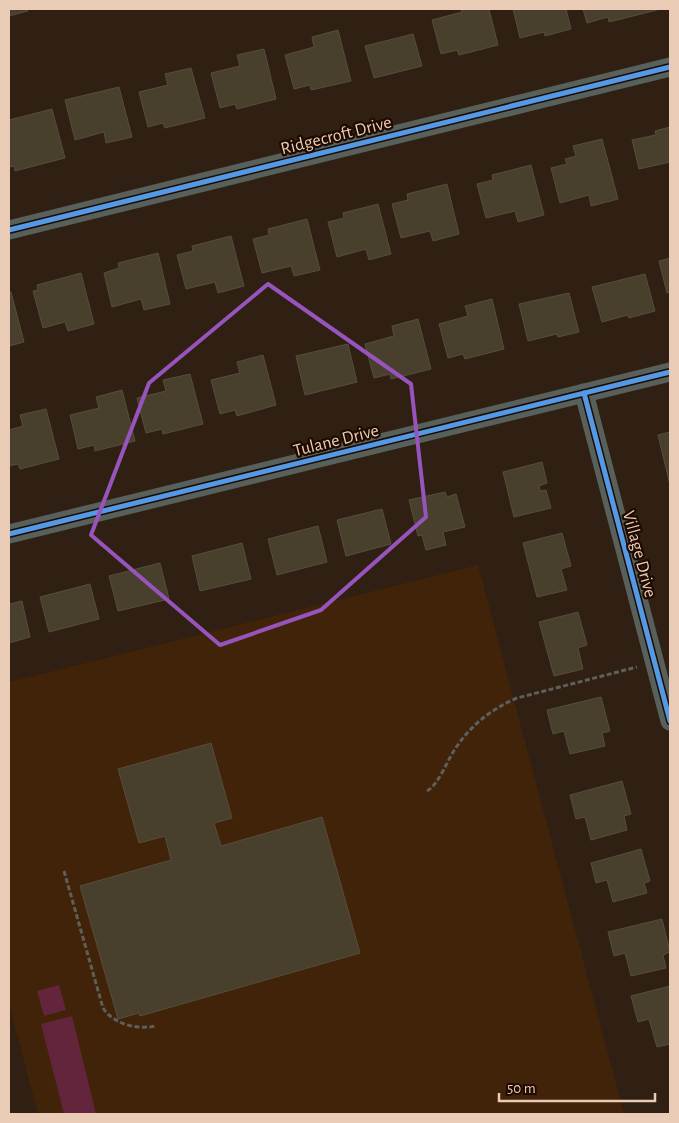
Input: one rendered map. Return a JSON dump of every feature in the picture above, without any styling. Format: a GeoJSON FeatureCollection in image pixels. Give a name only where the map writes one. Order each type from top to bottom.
{"type":"FeatureCollection","features":[{"type":"Feature","properties":{"kind":"street","name":"Ridgecroft Drive"},"geometry":{"type":"LineString","coordinates":[[9,230],[670,67]]}},
{"type":"Feature","properties":{"kind":"street","name":"Tulane Drive"},"geometry":{"type":"LineString","coordinates":[[9,534],[670,372]]}},
{"type":"Feature","properties":{"kind":"street","name":"Village Drive"},"geometry":{"type":"LineString","coordinates":[[584,393],[665,682],[670,721]]}},
{"type":"Feature","properties":{"kind":"path"},"geometry":{"type":"LineString","coordinates":[[427,791],[434,786],[464,737],[498,706],[517,698],[642,666]]}},
{"type":"Feature","properties":{"kind":"path"},"geometry":{"type":"LineString","coordinates":[[64,871],[103,1008],[108,1016],[138,1028],[155,1026]]}},
{"type":"Feature","properties":{"kind":"highlighted area"},"geometry":{"type":"Polygon","coordinates":[[[268,284],[411,384],[426,517],[321,610],[220,645],[91,535],[149,383],[268,284]]]}},
{"type":"Feature","properties":{"kind":"shaded area"},"geometry":{"type":"Polygon","coordinates":[[[478,565],[624,1114],[38,1114],[9,1004],[9,682],[478,565]]]}},
{"type":"Feature","properties":{"kind":"shaded area"},"geometry":{"type":"Polygon","coordinates":[[[59,985],[66,1010],[44,1016],[37,991],[59,985]]]}},
{"type":"Feature","properties":{"kind":"shaded area"},"geometry":{"type":"Polygon","coordinates":[[[72,1016],[96,1114],[64,1114],[41,1024],[72,1016]]]}},
{"type":"Feature","properties":{"kind":"building"},"geometry":{"type":"Polygon","coordinates":[[[9,9],[27,9],[28,11],[9,16],[9,9]]]}},
{"type":"Feature","properties":{"kind":"building"},"geometry":{"type":"Polygon","coordinates":[[[461,9],[489,9],[498,45],[459,55],[457,50],[441,54],[432,20],[462,12],[461,9]]]}},
{"type":"Feature","properties":{"kind":"building"},"geometry":{"type":"Polygon","coordinates":[[[513,9],[566,9],[571,29],[545,36],[544,32],[520,38],[513,9]]]}},
{"type":"Feature","properties":{"kind":"building"},"geometry":{"type":"Polygon","coordinates":[[[583,9],[657,10],[609,22],[608,17],[587,23],[583,9]]]}},
{"type":"Feature","properties":{"kind":"building"},"geometry":{"type":"Polygon","coordinates":[[[338,30],[351,81],[311,90],[310,85],[294,89],[285,55],[314,47],[312,37],[338,30]]]}},
{"type":"Feature","properties":{"kind":"building"},"geometry":{"type":"Polygon","coordinates":[[[413,34],[422,66],[374,78],[365,46],[413,34]]]}},
{"type":"Feature","properties":{"kind":"building"},"geometry":{"type":"Polygon","coordinates":[[[264,49],[276,99],[237,109],[235,104],[220,108],[211,73],[240,66],[237,55],[264,49]]]}},
{"type":"Feature","properties":{"kind":"building"},"geometry":{"type":"Polygon","coordinates":[[[191,68],[205,118],[165,128],[163,123],[148,127],[139,92],[168,85],[165,74],[191,68]]]}},
{"type":"Feature","properties":{"kind":"building"},"geometry":{"type":"Polygon","coordinates":[[[119,87],[132,137],[106,143],[104,132],[75,140],[65,100],[119,87]]]}},
{"type":"Feature","properties":{"kind":"building"},"geometry":{"type":"Polygon","coordinates":[[[52,109],[65,158],[15,171],[14,166],[9,167],[9,120],[52,109]]]}},
{"type":"Feature","properties":{"kind":"building"},"geometry":{"type":"Polygon","coordinates":[[[670,127],[670,162],[639,169],[632,140],[656,135],[655,131],[670,127]]]}},
{"type":"Feature","properties":{"kind":"building"},"geometry":{"type":"Polygon","coordinates":[[[602,139],[618,199],[591,206],[589,195],[560,203],[551,168],[567,164],[565,159],[576,156],[573,146],[602,139]]]}},
{"type":"Feature","properties":{"kind":"building"},"geometry":{"type":"Polygon","coordinates":[[[531,165],[544,215],[518,222],[515,211],[486,218],[477,184],[493,180],[492,175],[531,165]]]}},
{"type":"Feature","properties":{"kind":"building"},"geometry":{"type":"Polygon","coordinates":[[[447,184],[459,234],[433,241],[430,231],[401,238],[392,204],[408,200],[407,194],[447,184]]]}},
{"type":"Feature","properties":{"kind":"building"},"geometry":{"type":"Polygon","coordinates":[[[378,204],[391,254],[369,260],[366,249],[337,257],[328,222],[344,218],[343,213],[378,204]]]}},
{"type":"Feature","properties":{"kind":"building"},"geometry":{"type":"Polygon","coordinates":[[[307,219],[320,270],[294,276],[291,266],[262,273],[253,239],[269,235],[268,229],[307,219]]]}},
{"type":"Feature","properties":{"kind":"building"},"geometry":{"type":"Polygon","coordinates":[[[231,236],[244,286],[218,293],[215,282],[186,289],[177,255],[193,251],[192,246],[231,236]]]}},
{"type":"Feature","properties":{"kind":"building"},"geometry":{"type":"Polygon","coordinates":[[[158,253],[170,304],[144,310],[141,299],[112,307],[104,273],[119,268],[118,263],[158,253]]]}},
{"type":"Feature","properties":{"kind":"building"},"geometry":{"type":"Polygon","coordinates":[[[670,258],[670,292],[667,293],[659,261],[670,258]]]}},
{"type":"Feature","properties":{"kind":"building"},"geometry":{"type":"Polygon","coordinates":[[[81,273],[94,324],[68,331],[65,322],[43,328],[33,291],[38,290],[37,285],[81,273]]]}},
{"type":"Feature","properties":{"kind":"building"},"geometry":{"type":"Polygon","coordinates":[[[645,274],[655,311],[629,318],[628,315],[602,322],[592,287],[645,274]]]}},
{"type":"Feature","properties":{"kind":"building"},"geometry":{"type":"Polygon","coordinates":[[[9,292],[11,292],[24,342],[9,346],[9,292]]]}},
{"type":"Feature","properties":{"kind":"building"},"geometry":{"type":"Polygon","coordinates":[[[569,293],[579,332],[558,337],[557,334],[528,341],[519,304],[569,293]]]}},
{"type":"Feature","properties":{"kind":"building"},"geometry":{"type":"Polygon","coordinates":[[[492,299],[504,349],[465,359],[463,354],[448,358],[439,324],[468,316],[465,306],[492,299]]]}},
{"type":"Feature","properties":{"kind":"building"},"geometry":{"type":"Polygon","coordinates":[[[418,319],[431,369],[391,379],[390,374],[374,378],[365,344],[394,336],[392,326],[418,319]]]}},
{"type":"Feature","properties":{"kind":"building"},"geometry":{"type":"Polygon","coordinates":[[[348,344],[357,382],[305,395],[296,356],[348,344]]]}},
{"type":"Feature","properties":{"kind":"building"},"geometry":{"type":"Polygon","coordinates":[[[263,355],[276,405],[237,416],[235,410],[220,414],[211,380],[240,373],[237,362],[263,355]]]}},
{"type":"Feature","properties":{"kind":"building"},"geometry":{"type":"Polygon","coordinates":[[[190,374],[203,424],[163,434],[162,429],[146,433],[137,398],[166,391],[163,380],[190,374]]]}},
{"type":"Feature","properties":{"kind":"building"},"geometry":{"type":"Polygon","coordinates":[[[122,390],[135,441],[95,451],[94,445],[78,449],[70,415],[99,408],[96,397],[122,390]]]}},
{"type":"Feature","properties":{"kind":"building"},"geometry":{"type":"Polygon","coordinates":[[[46,409],[59,459],[20,469],[18,464],[9,466],[9,430],[23,426],[20,415],[46,409]]]}},
{"type":"Feature","properties":{"kind":"building"},"geometry":{"type":"Polygon","coordinates":[[[670,432],[670,485],[658,435],[670,432]]]}},
{"type":"Feature","properties":{"kind":"building"},"geometry":{"type":"Polygon","coordinates":[[[542,462],[547,483],[539,486],[540,491],[546,490],[551,508],[514,517],[503,472],[542,462]]]}},
{"type":"Feature","properties":{"kind":"building"},"geometry":{"type":"Polygon","coordinates":[[[445,492],[447,497],[456,494],[465,527],[443,532],[446,545],[426,550],[422,535],[418,536],[409,500],[445,492]]]}},
{"type":"Feature","properties":{"kind":"building"},"geometry":{"type":"Polygon","coordinates":[[[382,509],[391,544],[346,556],[337,520],[382,509]]]}},
{"type":"Feature","properties":{"kind":"building"},"geometry":{"type":"Polygon","coordinates":[[[318,526],[327,562],[277,575],[268,539],[318,526]]]}},
{"type":"Feature","properties":{"kind":"building"},"geometry":{"type":"Polygon","coordinates":[[[562,533],[571,566],[561,569],[567,590],[537,597],[523,543],[562,533]]]}},
{"type":"Feature","properties":{"kind":"building"},"geometry":{"type":"Polygon","coordinates":[[[242,543],[251,579],[200,591],[192,556],[242,543]]]}},
{"type":"Feature","properties":{"kind":"building"},"geometry":{"type":"Polygon","coordinates":[[[160,563],[169,599],[118,611],[109,576],[160,563]]]}},
{"type":"Feature","properties":{"kind":"building"},"geometry":{"type":"Polygon","coordinates":[[[90,584],[99,619],[49,632],[40,597],[90,584]]]}},
{"type":"Feature","properties":{"kind":"building"},"geometry":{"type":"Polygon","coordinates":[[[9,598],[10,604],[22,601],[30,637],[9,643],[9,598]]]}},
{"type":"Feature","properties":{"kind":"building"},"geometry":{"type":"Polygon","coordinates":[[[578,612],[587,645],[578,648],[583,669],[554,676],[539,622],[578,612]]]}},
{"type":"Feature","properties":{"kind":"building"},"geometry":{"type":"Polygon","coordinates":[[[601,697],[610,731],[602,733],[605,746],[570,754],[564,731],[553,734],[547,710],[601,697]]]}},
{"type":"Feature","properties":{"kind":"building"},"geometry":{"type":"Polygon","coordinates":[[[211,743],[232,818],[214,823],[221,846],[322,817],[360,953],[140,1016],[139,1013],[118,1019],[80,886],[171,860],[165,836],[139,843],[118,769],[211,743]]]}},
{"type":"Feature","properties":{"kind":"building"},"geometry":{"type":"Polygon","coordinates":[[[622,781],[631,814],[624,816],[627,830],[591,840],[585,817],[576,819],[570,795],[622,781]]]}},
{"type":"Feature","properties":{"kind":"building"},"geometry":{"type":"Polygon","coordinates":[[[641,849],[650,881],[644,883],[647,893],[613,902],[607,880],[596,883],[591,863],[641,849]]]}},
{"type":"Feature","properties":{"kind":"building"},"geometry":{"type":"Polygon","coordinates":[[[662,919],[670,952],[663,955],[666,968],[631,976],[625,953],[614,956],[608,932],[662,919]]]}},
{"type":"Feature","properties":{"kind":"building"},"geometry":{"type":"Polygon","coordinates":[[[670,986],[670,1044],[657,1047],[649,1019],[638,1022],[631,996],[670,986]]]}},
{"type":"Feature","properties":{"kind":"cycle path"},"geometry":{"type":"LineString","coordinates":[[9,230],[670,67]]}},
{"type":"Feature","properties":{"kind":"cycle path"},"geometry":{"type":"LineString","coordinates":[[9,534],[670,372]]}},
{"type":"Feature","properties":{"kind":"cycle path"},"geometry":{"type":"LineString","coordinates":[[584,393],[670,721]]}}]}
